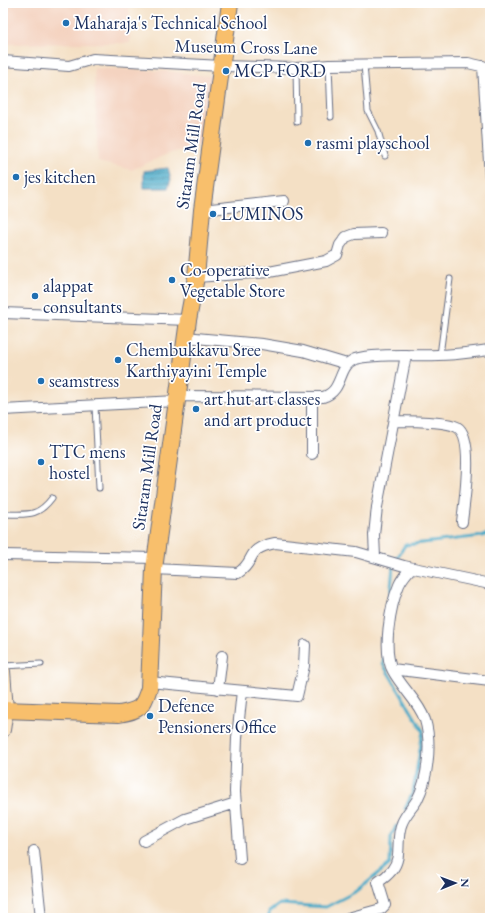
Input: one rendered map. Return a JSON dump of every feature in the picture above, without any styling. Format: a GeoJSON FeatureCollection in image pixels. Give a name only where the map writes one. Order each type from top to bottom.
{"type":"FeatureCollection","features":[{"type":"Feature","properties":{"kind":"main road","name":"Sitaram Mill Road"},"geometry":{"type":"LineString","coordinates":[[4,710],[119,714],[134,712],[144,705],[150,682],[154,564],[185,338],[196,277],[202,210],[230,3]]}},
{"type":"Feature","properties":{"kind":"main road"},"geometry":{"type":"LineString","coordinates":[[3,671],[3,730]]}},
{"type":"Feature","properties":{"kind":"street","name":"Museum Cross Lane"},"geometry":{"type":"LineString","coordinates":[[3,61],[69,66],[93,59],[222,66],[296,68],[329,65],[468,63],[486,67]]}},
{"type":"Feature","properties":{"kind":"street"},"geometry":{"type":"LineString","coordinates":[[486,67],[490,178]]}},
{"type":"Feature","properties":{"kind":"street"},"geometry":{"type":"LineString","coordinates":[[202,210],[284,201]]}},
{"type":"Feature","properties":{"kind":"street"},"geometry":{"type":"LineString","coordinates":[[196,277],[270,272],[326,261],[337,254],[340,244],[346,237],[354,234],[381,233]]}},
{"type":"Feature","properties":{"kind":"street"},"geometry":{"type":"LineString","coordinates":[[3,313],[188,320]]}},
{"type":"Feature","properties":{"kind":"street"},"geometry":{"type":"LineString","coordinates":[[185,338],[262,344],[303,351],[347,364]]}},
{"type":"Feature","properties":{"kind":"street"},"geometry":{"type":"LineString","coordinates":[[3,410],[96,406],[177,399],[312,398],[330,395],[336,390],[347,364],[356,359],[406,355],[440,355],[490,350]]}},
{"type":"Feature","properties":{"kind":"street"},"geometry":{"type":"LineString","coordinates":[[375,557],[374,535],[377,507],[406,355]]}},
{"type":"Feature","properties":{"kind":"street"},"geometry":{"type":"LineString","coordinates":[[312,398],[312,454]]}},
{"type":"Feature","properties":{"kind":"street"},"geometry":{"type":"LineString","coordinates":[[394,420],[445,424],[456,426],[463,431],[466,440],[467,464],[462,522]]}},
{"type":"Feature","properties":{"kind":"street"},"geometry":{"type":"LineString","coordinates":[[3,555],[154,564],[238,573],[245,569],[255,550],[262,545],[275,543],[356,552],[407,567],[490,584]]}},
{"type":"Feature","properties":{"kind":"street"},"geometry":{"type":"LineString","coordinates":[[348,918],[381,909],[385,905],[378,882],[392,871],[396,864],[399,830],[420,792],[425,772],[428,748],[425,719],[419,707],[392,669],[387,648],[394,602],[407,567]]}},
{"type":"Feature","properties":{"kind":"street"},"geometry":{"type":"LineString","coordinates":[[150,682],[297,696],[304,666],[305,645]]}},
{"type":"Feature","properties":{"kind":"street"},"geometry":{"type":"LineString","coordinates":[[218,689],[222,656]]}},
{"type":"Feature","properties":{"kind":"street"},"geometry":{"type":"LineString","coordinates":[[392,669],[490,681]]}},
{"type":"Feature","properties":{"kind":"street"},"geometry":{"type":"LineString","coordinates":[[240,859],[236,803],[237,738],[242,691]]}},
{"type":"Feature","properties":{"kind":"street"},"geometry":{"type":"LineString","coordinates":[[144,841],[185,819],[236,803]]}},
{"type":"Feature","properties":{"kind":"street"},"geometry":{"type":"LineString","coordinates":[[34,850],[41,918]]}},
{"type":"Feature","properties":{"kind":"lane"},"geometry":{"type":"LineString","coordinates":[[329,65],[331,117]]}},
{"type":"Feature","properties":{"kind":"lane"},"geometry":{"type":"LineString","coordinates":[[364,65],[368,111],[378,131],[385,156]]}},
{"type":"Feature","properties":{"kind":"lane"},"geometry":{"type":"LineString","coordinates":[[296,68],[297,122]]}},
{"type":"Feature","properties":{"kind":"lane"},"geometry":{"type":"LineString","coordinates":[[440,355],[450,279]]}},
{"type":"Feature","properties":{"kind":"lane"},"geometry":{"type":"LineString","coordinates":[[96,406],[99,488]]}},
{"type":"Feature","properties":{"kind":"lane"},"geometry":{"type":"LineString","coordinates":[[3,514],[36,513],[44,509],[52,498]]}},
{"type":"Feature","properties":{"kind":"lane"},"geometry":{"type":"LineString","coordinates":[[3,666],[41,664]]}},
{"type":"Feature","properties":{"kind":"shaded area","name":"Maharaja's Technical School"},"geometry":{"type":"Polygon","coordinates":[[[3,3],[129,3],[130,43],[3,44],[3,3]]]}},
{"type":"Feature","properties":{"kind":"shaded area"},"geometry":{"type":"Polygon","coordinates":[[[94,68],[166,71],[210,76],[214,99],[206,142],[165,155],[132,170],[98,162],[94,68]]]}},
{"type":"Feature","properties":{"kind":"water"},"geometry":{"type":"Polygon","coordinates":[[[168,168],[171,179],[168,188],[144,188],[144,171],[168,168]]]}},
{"type":"Feature","properties":{"kind":"waterway"},"geometry":{"type":"LineString","coordinates":[[390,599],[393,565],[405,545],[483,536],[490,533]]}},
{"type":"Feature","properties":{"kind":"waterway"},"geometry":{"type":"LineString","coordinates":[[384,653],[383,664],[423,731],[413,792],[405,809]]}},
{"type":"Feature","properties":{"kind":"waterway"},"geometry":{"type":"LineString","coordinates":[[269,918],[269,912],[280,904],[326,907],[357,891],[390,864],[391,837],[396,826]]}},
{"type":"Feature","properties":{"kind":"place","name":"Maharaja's Technical School"},"geometry":{"type":"Point","coordinates":[66,23]}},
{"type":"Feature","properties":{"kind":"place","name":"MCP FORD"},"geometry":{"type":"Point","coordinates":[226,71]}},
{"type":"Feature","properties":{"kind":"place","name":"rasmi playschool"},"geometry":{"type":"Point","coordinates":[308,143]}},
{"type":"Feature","properties":{"kind":"place","name":"jes kitchen"},"geometry":{"type":"Point","coordinates":[16,177]}},
{"type":"Feature","properties":{"kind":"place","name":"LUMINOS"},"geometry":{"type":"Point","coordinates":[213,214]}},
{"type":"Feature","properties":{"kind":"place","name":"Co-operative Vegetable Store"},"geometry":{"type":"Point","coordinates":[172,280]}},
{"type":"Feature","properties":{"kind":"place","name":"alappat consultants"},"geometry":{"type":"Point","coordinates":[35,296]}},
{"type":"Feature","properties":{"kind":"place","name":"Chembukkavu Sree Karthiyayini Temple"},"geometry":{"type":"Point","coordinates":[118,360]}},
{"type":"Feature","properties":{"kind":"place","name":"seamstress"},"geometry":{"type":"Point","coordinates":[41,381]}},
{"type":"Feature","properties":{"kind":"place","name":"art hut art classes and art product"},"geometry":{"type":"Point","coordinates":[196,409]}},
{"type":"Feature","properties":{"kind":"place","name":"TTC mens hostel"},"geometry":{"type":"Point","coordinates":[41,462]}},
{"type":"Feature","properties":{"kind":"place","name":"Defence Pensioners Office"},"geometry":{"type":"Point","coordinates":[150,716]}}]}
